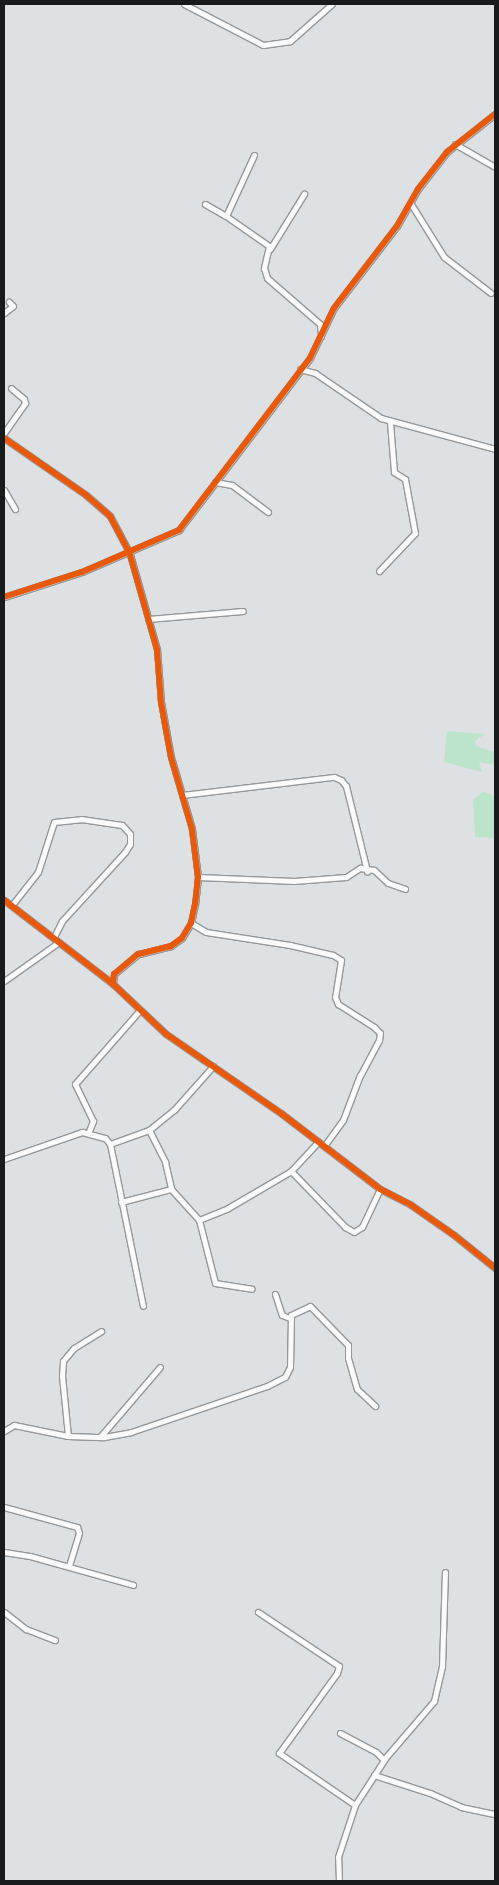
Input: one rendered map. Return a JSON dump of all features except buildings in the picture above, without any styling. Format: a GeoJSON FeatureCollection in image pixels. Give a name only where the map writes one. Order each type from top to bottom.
{"type":"FeatureCollection","features":[{"type":"Feature","properties":{"kind":"street"},"geometry":{"type":"LineString","coordinates":[[184,4],[263,45],[290,41],[332,4]]}},
{"type":"Feature","properties":{"kind":"street"},"geometry":{"type":"LineString","coordinates":[[4,597],[41,587],[179,530],[300,369],[321,336],[334,308],[397,226],[410,204],[455,144],[495,114]]}},
{"type":"Feature","properties":{"kind":"street"},"geometry":{"type":"LineString","coordinates":[[455,144],[495,167]]}},
{"type":"Feature","properties":{"kind":"street"},"geometry":{"type":"LineString","coordinates":[[226,216],[254,155]]}},
{"type":"Feature","properties":{"kind":"street"},"geometry":{"type":"LineString","coordinates":[[304,194],[270,248],[264,268],[267,278],[320,324],[321,336]]}},
{"type":"Feature","properties":{"kind":"street"},"geometry":{"type":"LineString","coordinates":[[205,204],[226,216],[270,248]]}},
{"type":"Feature","properties":{"kind":"street"},"geometry":{"type":"LineString","coordinates":[[410,204],[444,257],[491,293]]}},
{"type":"Feature","properties":{"kind":"street"},"geometry":{"type":"LineString","coordinates":[[4,312],[13,306],[9,302]]}},
{"type":"Feature","properties":{"kind":"street"},"geometry":{"type":"LineString","coordinates":[[300,369],[315,373],[390,422],[495,449]]}},
{"type":"Feature","properties":{"kind":"street"},"geometry":{"type":"LineString","coordinates":[[4,433],[25,403],[24,399],[11,388]]}},
{"type":"Feature","properties":{"kind":"street"},"geometry":{"type":"LineString","coordinates":[[379,571],[415,533],[405,480],[394,472],[390,422]]}},
{"type":"Feature","properties":{"kind":"street"},"geometry":{"type":"LineString","coordinates":[[4,438],[86,494],[110,516],[129,551],[157,649],[161,702],[182,795],[192,829],[198,878],[191,923],[182,938],[171,946],[138,954],[114,974],[113,984]]}},
{"type":"Feature","properties":{"kind":"street"},"geometry":{"type":"LineString","coordinates":[[215,482],[232,485],[268,512]]}},
{"type":"Feature","properties":{"kind":"street"},"geometry":{"type":"LineString","coordinates":[[4,490],[15,509]]}},
{"type":"Feature","properties":{"kind":"street"},"geometry":{"type":"LineString","coordinates":[[148,619],[243,611]]}},
{"type":"Feature","properties":{"kind":"street"},"geometry":{"type":"LineString","coordinates":[[182,795],[334,777],[341,780],[346,786],[366,872]]}},
{"type":"Feature","properties":{"kind":"street"},"geometry":{"type":"LineString","coordinates":[[12,905],[38,872],[54,822],[81,819],[122,825],[130,834],[130,844],[126,852],[62,921],[54,937]]}},
{"type":"Feature","properties":{"kind":"street"},"geometry":{"type":"LineString","coordinates":[[198,878],[294,881],[346,877],[360,868],[366,872],[374,870],[388,883],[405,890]]}},
{"type":"Feature","properties":{"kind":"street"},"geometry":{"type":"LineString","coordinates":[[4,900],[113,984],[166,1034],[324,1146],[380,1189],[411,1205],[495,1268]]}},
{"type":"Feature","properties":{"kind":"street"},"geometry":{"type":"LineString","coordinates":[[191,923],[206,932],[304,948],[333,955],[340,960],[335,997],[338,1004],[374,1027],[380,1033],[380,1040],[360,1075],[343,1120],[324,1146]]}},
{"type":"Feature","properties":{"kind":"street"},"geometry":{"type":"LineString","coordinates":[[4,981],[59,942]]}},
{"type":"Feature","properties":{"kind":"street"},"geometry":{"type":"LineString","coordinates":[[89,1132],[93,1121],[76,1084],[140,1010]]}},
{"type":"Feature","properties":{"kind":"street"},"geometry":{"type":"LineString","coordinates":[[110,1144],[149,1130],[174,1110],[213,1066]]}},
{"type":"Feature","properties":{"kind":"street"},"geometry":{"type":"LineString","coordinates":[[149,1130],[165,1162],[171,1189],[200,1220],[215,1283],[252,1289]]}},
{"type":"Feature","properties":{"kind":"street"},"geometry":{"type":"LineString","coordinates":[[4,1152],[6,1158],[89,1132],[105,1138],[110,1144],[143,1306]]}},
{"type":"Feature","properties":{"kind":"street"},"geometry":{"type":"LineString","coordinates":[[200,1220],[228,1208],[291,1171],[318,1142]]}},
{"type":"Feature","properties":{"kind":"street"},"geometry":{"type":"LineString","coordinates":[[291,1171],[345,1227],[354,1232],[362,1227],[380,1189]]}},
{"type":"Feature","properties":{"kind":"street"},"geometry":{"type":"LineString","coordinates":[[121,1202],[171,1189]]}},
{"type":"Feature","properties":{"kind":"street"},"geometry":{"type":"LineString","coordinates":[[274,1294],[282,1315],[290,1318]]}},
{"type":"Feature","properties":{"kind":"street"},"geometry":{"type":"LineString","coordinates":[[4,1431],[10,1426],[18,1426],[68,1436],[100,1437],[131,1432],[280,1380],[287,1373],[292,1360],[290,1318],[293,1312],[311,1306],[348,1346],[348,1358],[357,1389],[375,1406]]}},
{"type":"Feature","properties":{"kind":"street"},"geometry":{"type":"LineString","coordinates":[[68,1436],[62,1376],[64,1362],[74,1348],[101,1331]]}},
{"type":"Feature","properties":{"kind":"street"},"geometry":{"type":"LineString","coordinates":[[100,1437],[160,1367]]}},
{"type":"Feature","properties":{"kind":"street"},"geometry":{"type":"LineString","coordinates":[[4,1508],[77,1527],[79,1533],[69,1566]]}},
{"type":"Feature","properties":{"kind":"street"},"geometry":{"type":"LineString","coordinates":[[4,1552],[69,1566],[133,1585]]}},
{"type":"Feature","properties":{"kind":"street"},"geometry":{"type":"LineString","coordinates":[[339,1881],[338,1857],[355,1805],[384,1760],[434,1701],[442,1666],[445,1572]]}},
{"type":"Feature","properties":{"kind":"street"},"geometry":{"type":"LineString","coordinates":[[4,1612],[26,1629],[55,1640]]}},
{"type":"Feature","properties":{"kind":"street"},"geometry":{"type":"LineString","coordinates":[[258,1612],[339,1666],[337,1673],[279,1753],[355,1805]]}},
{"type":"Feature","properties":{"kind":"street"},"geometry":{"type":"LineString","coordinates":[[340,1733],[376,1752],[384,1760]]}},
{"type":"Feature","properties":{"kind":"street"},"geometry":{"type":"LineString","coordinates":[[374,1775],[430,1792],[461,1807],[495,1814]]}},
{"type":"Feature","properties":{"kind":"green space"},"geometry":{"type":"Polygon","coordinates":[[[447,731],[485,734],[475,741],[476,746],[495,752],[495,765],[479,762],[482,772],[444,762],[447,731]]]}},
{"type":"Feature","properties":{"kind":"green space"},"geometry":{"type":"Polygon","coordinates":[[[483,792],[495,796],[495,838],[475,837],[473,800],[483,792]]]}},
{"type":"Feature","properties":{"kind":"cycle path"},"geometry":{"type":"LineString","coordinates":[[4,597],[82,572],[179,530],[310,358],[334,308],[397,226],[418,189],[447,152],[495,114]]}},
{"type":"Feature","properties":{"kind":"cycle path"},"geometry":{"type":"LineString","coordinates":[[4,438],[86,495],[110,516],[129,551],[157,649],[161,702],[171,757],[192,829],[198,877],[195,904],[191,923],[182,938],[171,946],[138,954],[114,974],[113,984]]}},
{"type":"Feature","properties":{"kind":"cycle path"},"geometry":{"type":"LineString","coordinates":[[4,900],[113,984],[166,1034],[282,1114],[380,1189],[411,1205],[454,1235],[495,1268]]}}]}
